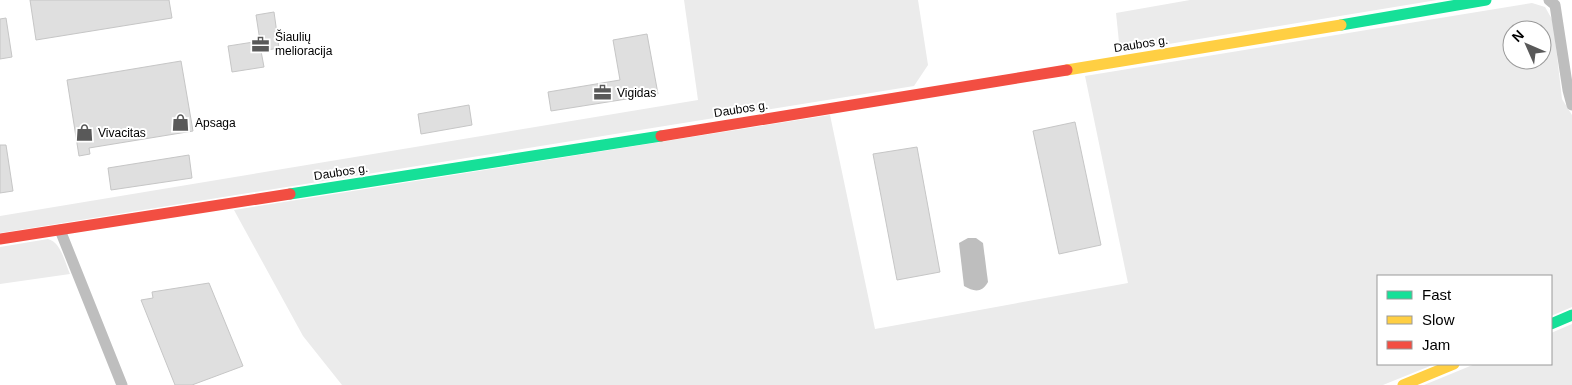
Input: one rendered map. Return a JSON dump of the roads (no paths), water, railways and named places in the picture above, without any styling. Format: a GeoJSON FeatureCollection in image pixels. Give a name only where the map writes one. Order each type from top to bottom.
{"type":"FeatureCollection","features":[{"type":"Feature","properties":{"kind":"street","name":"Daubos g."},"geometry":{"type":"LineString","coordinates":[[0,240],[693,131],[1486,0]]}},
{"type":"Feature","properties":{"kind":"street"},"geometry":{"type":"LineString","coordinates":[[1549,0],[1555,5],[1572,105]]}},
{"type":"Feature","properties":{"kind":"street"},"geometry":{"type":"LineString","coordinates":[[60,230],[122,385]]}},
{"type":"Feature","properties":{"kind":"street"},"geometry":{"type":"LineString","coordinates":[[1552,324],[1572,315]]}},
{"type":"Feature","properties":{"kind":"street"},"geometry":{"type":"LineString","coordinates":[[1403,385],[1452,365]]}},
{"type":"Feature","properties":{"kind":"place","name":"Šiaulių melioracija"},"geometry":{"type":"Point","coordinates":[261,44]}},
{"type":"Feature","properties":{"kind":"place","name":"Vigidas"},"geometry":{"type":"Point","coordinates":[603,93]}},
{"type":"Feature","properties":{"kind":"place","name":"Apsaga"},"geometry":{"type":"Point","coordinates":[181,123]}},
{"type":"Feature","properties":{"kind":"place","name":"Vivacitas"},"geometry":{"type":"Point","coordinates":[84,133]}}]}
